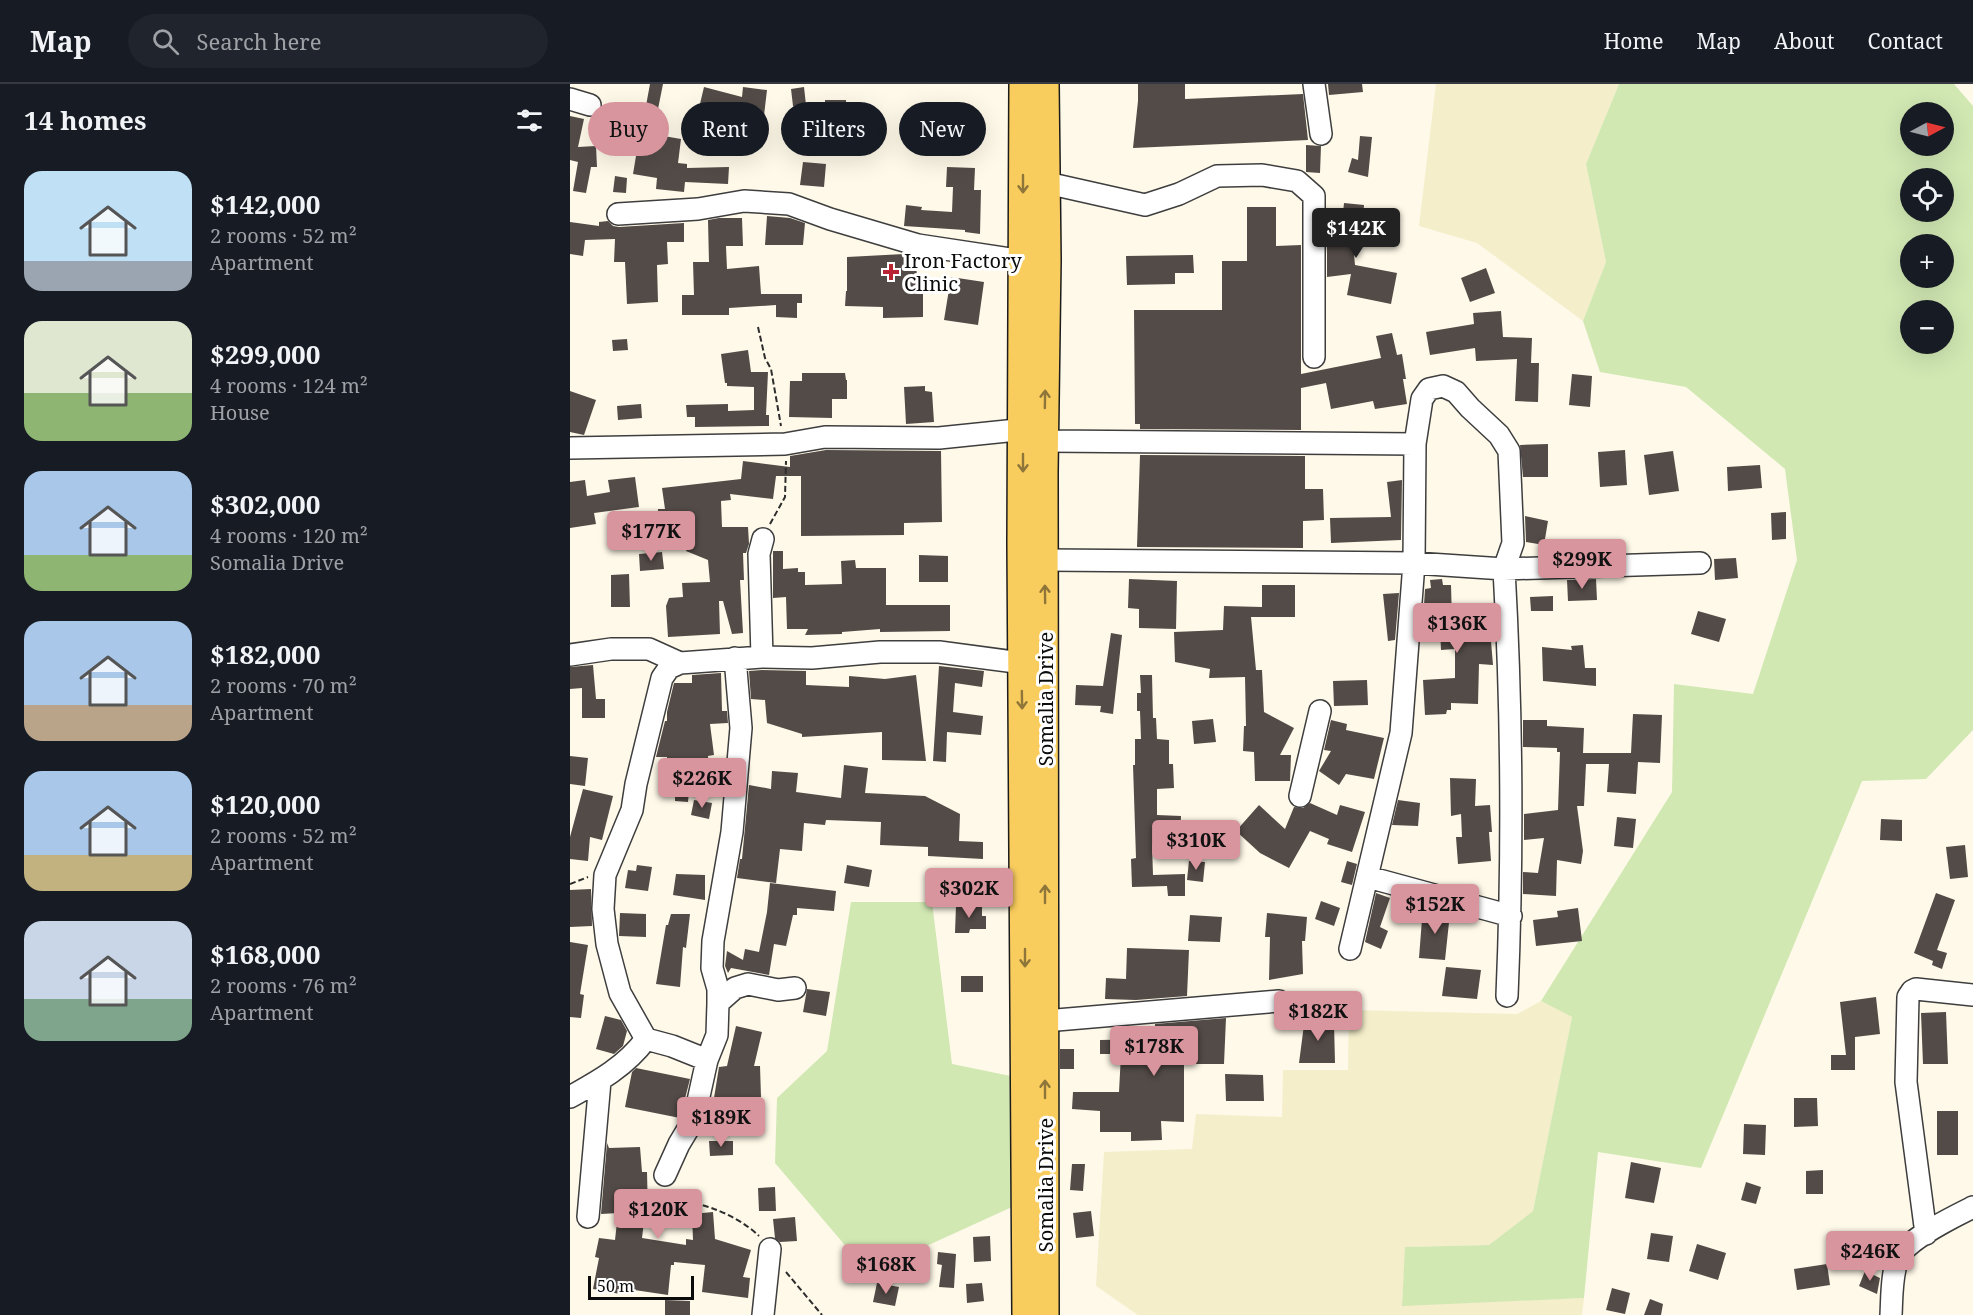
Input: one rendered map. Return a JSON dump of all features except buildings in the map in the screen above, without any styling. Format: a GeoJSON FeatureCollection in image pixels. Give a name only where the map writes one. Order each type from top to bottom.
{"type":"FeatureCollection","features":[{"type":"Feature","properties":{"kind":"main road","name":"Somalia Drive"},"geometry":{"type":"LineString","coordinates":[[1023,84],[1023,261],[1038,432],[1045,560],[1045,1315]]}},
{"type":"Feature","properties":{"kind":"main road","name":"Somalia Drive"},"geometry":{"type":"LineString","coordinates":[[1026,1315],[1022,663],[1038,432],[1047,183],[1045,84]]}},
{"type":"Feature","properties":{"kind":"street"},"geometry":{"type":"LineString","coordinates":[[1314,84],[1321,134]]}},
{"type":"Feature","properties":{"kind":"street"},"geometry":{"type":"LineString","coordinates":[[1047,183],[1145,206],[1179,194],[1216,176],[1262,175],[1297,181],[1314,196],[1314,357]]}},
{"type":"Feature","properties":{"kind":"street"},"geometry":{"type":"LineString","coordinates":[[618,214],[698,209],[744,201],[789,204],[918,246],[1023,261]]}},
{"type":"Feature","properties":{"kind":"street"},"geometry":{"type":"LineString","coordinates":[[1350,949],[1401,733],[1414,563],[1415,444],[1422,399],[1429,389],[1443,386],[1456,392],[1499,435],[1509,451],[1513,543],[1504,569],[1511,738],[1511,916],[1507,996]]}},
{"type":"Feature","properties":{"kind":"street"},"geometry":{"type":"LineString","coordinates":[[570,448],[786,444],[825,437],[939,438],[1038,432],[1415,444]]}},
{"type":"Feature","properties":{"kind":"street"},"geometry":{"type":"LineString","coordinates":[[762,657],[759,554],[763,539]]}},
{"type":"Feature","properties":{"kind":"street"},"geometry":{"type":"LineString","coordinates":[[1045,560],[1414,563],[1504,569],[1700,563]]}},
{"type":"Feature","properties":{"kind":"street"},"geometry":{"type":"LineString","coordinates":[[570,655],[611,649],[649,649],[680,663]]}},
{"type":"Feature","properties":{"kind":"street"},"geometry":{"type":"LineString","coordinates":[[707,1060],[672,1046],[646,1039],[620,993],[607,944],[603,909],[606,875],[632,810],[636,784],[662,678],[669,668],[680,663],[735,658],[812,658],[880,652],[939,652],[1022,663]]}},
{"type":"Feature","properties":{"kind":"street"},"geometry":{"type":"LineString","coordinates":[[665,1175],[679,1144],[694,1119],[707,1060],[717,1035],[718,989],[712,968],[713,941],[732,832],[741,728],[735,658]]}},
{"type":"Feature","properties":{"kind":"street"},"geometry":{"type":"LineString","coordinates":[[1300,796],[1320,711]]}},
{"type":"Feature","properties":{"kind":"street"},"geometry":{"type":"LineString","coordinates":[[1368,877],[1511,916]]}},
{"type":"Feature","properties":{"kind":"street"},"geometry":{"type":"LineString","coordinates":[[718,1003],[735,988],[748,984],[778,990],[795,988]]}},
{"type":"Feature","properties":{"kind":"street"},"geometry":{"type":"LineString","coordinates":[[1926,1234],[1905,1082],[1908,997],[1916,989],[1973,995]]}},
{"type":"Feature","properties":{"kind":"street"},"geometry":{"type":"LineString","coordinates":[[1045,1021],[1279,1001]]}},
{"type":"Feature","properties":{"kind":"street"},"geometry":{"type":"LineString","coordinates":[[570,1097],[600,1081],[629,1058],[646,1039]]}},
{"type":"Feature","properties":{"kind":"street"},"geometry":{"type":"LineString","coordinates":[[588,1217],[600,1081]]}},
{"type":"Feature","properties":{"kind":"street"},"geometry":{"type":"LineString","coordinates":[[1891,1315],[1894,1273],[1901,1252],[1926,1234],[1973,1207]]}},
{"type":"Feature","properties":{"kind":"street"},"geometry":{"type":"LineString","coordinates":[[763,1315],[770,1249]]}},
{"type":"Feature","properties":{"kind":"path"},"geometry":{"type":"LineString","coordinates":[[665,1175],[664,1184],[672,1194],[684,1197],[694,1204],[723,1212],[753,1230],[822,1315]]}},
{"type":"Feature","properties":{"kind":"shaded area"},"geometry":{"type":"Polygon","coordinates":[[[1436,84],[1619,84],[1586,164],[1606,262],[1583,321],[1477,243],[1419,226],[1436,84]]]}},
{"type":"Feature","properties":{"kind":"shaded area"},"geometry":{"type":"Polygon","coordinates":[[[1541,1001],[1572,1017],[1533,1211],[1489,1245],[1406,1247],[1402,1305],[1584,1298],[1582,1315],[1138,1315],[1096,1286],[1104,1152],[1192,1149],[1196,1114],[1282,1117],[1283,1070],[1348,1070],[1349,1010],[1517,1014],[1541,1001]]]}},
{"type":"Feature","properties":{"kind":"green space"},"geometry":{"type":"Polygon","coordinates":[[[1619,84],[1954,84],[1973,106],[1973,730],[1926,779],[1862,781],[1701,1168],[1598,1152],[1584,1298],[1402,1306],[1405,1247],[1489,1245],[1533,1211],[1572,1017],[1541,1001],[1672,792],[1674,684],[1753,694],[1797,560],[1785,469],[1686,387],[1600,372],[1583,321],[1606,262],[1586,164],[1619,84]]]}},
{"type":"Feature","properties":{"kind":"green space"},"geometry":{"type":"Polygon","coordinates":[[[851,902],[932,902],[952,1064],[1026,1079],[1025,1201],[909,1254],[849,1250],[775,1163],[777,1098],[827,1051],[851,902]]]}},
{"type":"Feature","properties":{"kind":"place","name":"Iron Factory Clinic"},"geometry":{"type":"Point","coordinates":[891,272]}}]}
